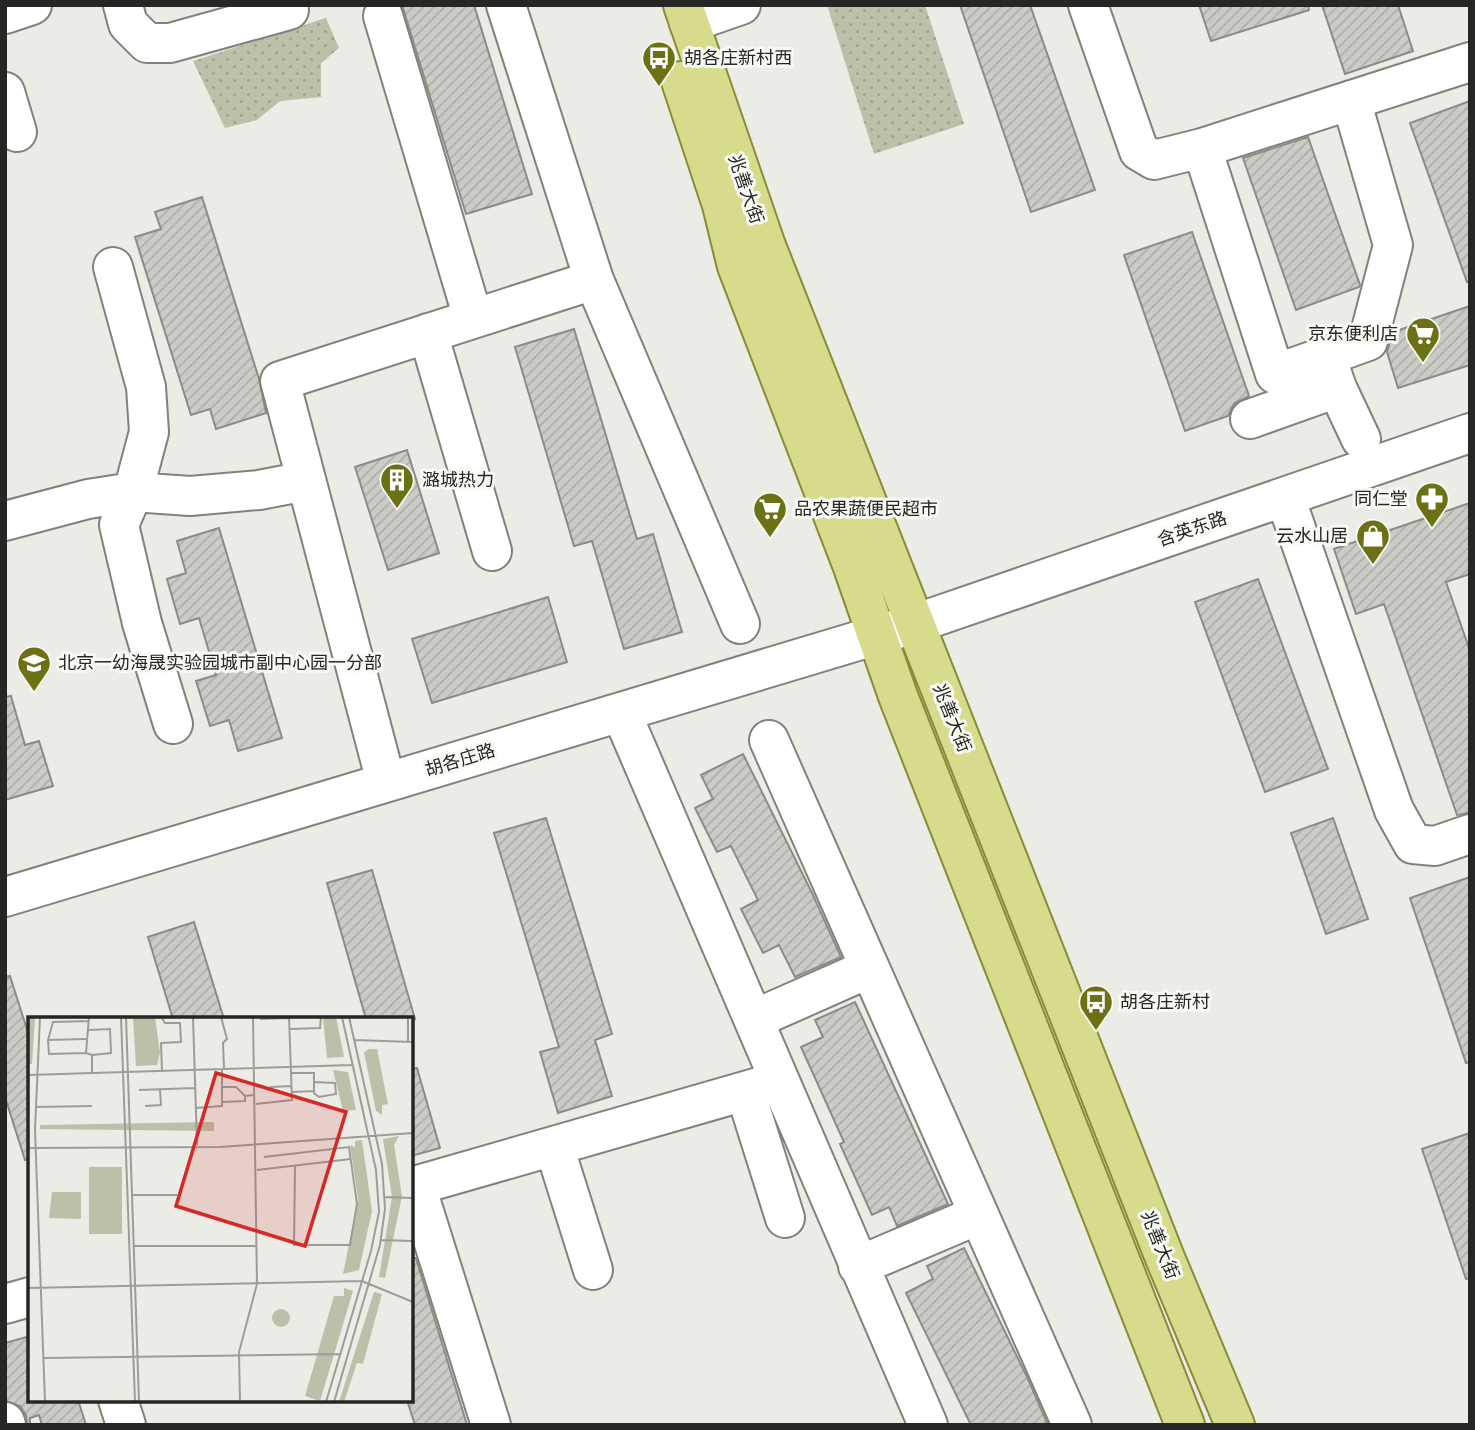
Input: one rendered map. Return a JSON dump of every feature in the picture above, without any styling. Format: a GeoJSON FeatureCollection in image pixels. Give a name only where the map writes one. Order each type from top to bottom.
{"type":"FeatureCollection","features":[{"type":"Feature","properties":{"kind":"main road","name":"兆善大街"},"geometry":{"type":"LineString","coordinates":[[676,11],[914,624],[1165,1258],[1235,1425]]}},
{"type":"Feature","properties":{"kind":"main road","name":"兆善大街"},"geometry":{"type":"LineString","coordinates":[[676,11],[737,265],[898,696],[1185,1425]]}},
{"type":"Feature","properties":{"kind":"street"},"geometry":{"type":"LineString","coordinates":[[5,14],[32,5]]}},
{"type":"Feature","properties":{"kind":"street"},"geometry":{"type":"LineString","coordinates":[[123,5],[128,24],[147,43],[170,43],[289,10]]}},
{"type":"Feature","properties":{"kind":"street"},"geometry":{"type":"LineString","coordinates":[[506,5],[594,280],[740,624]]}},
{"type":"Feature","properties":{"kind":"street"},"geometry":{"type":"LineString","coordinates":[[676,11],[741,5]]}},
{"type":"Feature","properties":{"kind":"street"},"geometry":{"type":"LineString","coordinates":[[1088,5],[1139,151],[1154,160],[1202,148],[1470,62]]}},
{"type":"Feature","properties":{"kind":"street"},"geometry":{"type":"LineString","coordinates":[[383,16],[473,318]]}},
{"type":"Feature","properties":{"kind":"street"},"geometry":{"type":"LineString","coordinates":[[5,92],[17,132]]}},
{"type":"Feature","properties":{"kind":"street"},"geometry":{"type":"LineString","coordinates":[[1250,419],[1332,372],[1368,341],[1393,245],[1350,100]]}},
{"type":"Feature","properties":{"kind":"street"},"geometry":{"type":"LineString","coordinates":[[1202,148],[1275,374],[1332,372]]}},
{"type":"Feature","properties":{"kind":"street"},"geometry":{"type":"LineString","coordinates":[[113,267],[146,387],[149,432],[133,492],[119,525],[142,623],[173,724]]}},
{"type":"Feature","properties":{"kind":"street"},"geometry":{"type":"LineString","coordinates":[[386,782],[280,381],[594,280]]}},
{"type":"Feature","properties":{"kind":"street"},"geometry":{"type":"LineString","coordinates":[[428,332],[492,551]]}},
{"type":"Feature","properties":{"kind":"street"},"geometry":{"type":"LineString","coordinates":[[1332,372],[1361,439]]}},
{"type":"Feature","properties":{"kind":"street","name":"含英东路"},"geometry":{"type":"LineString","coordinates":[[914,624],[1470,433]]}},
{"type":"Feature","properties":{"kind":"street"},"geometry":{"type":"LineString","coordinates":[[5,521],[88,499],[133,492],[190,496],[259,490],[306,481]]}},
{"type":"Feature","properties":{"kind":"street"},"geometry":{"type":"LineString","coordinates":[[1285,497],[1394,810],[1406,833],[1413,844],[1435,846],[1470,834]]}},
{"type":"Feature","properties":{"kind":"street","name":"胡各庄路"},"geometry":{"type":"LineString","coordinates":[[5,897],[914,624]]}},
{"type":"Feature","properties":{"kind":"street"},"geometry":{"type":"LineString","coordinates":[[621,712],[755,1019],[762,1086],[785,1218]]}},
{"type":"Feature","properties":{"kind":"street"},"geometry":{"type":"LineString","coordinates":[[769,740],[1072,1425]]}},
{"type":"Feature","properties":{"kind":"street"},"geometry":{"type":"LineString","coordinates":[[755,1019],[870,968]]}},
{"type":"Feature","properties":{"kind":"street"},"geometry":{"type":"LineString","coordinates":[[491,1425],[414,1186],[762,1086]]}},
{"type":"Feature","properties":{"kind":"street"},"geometry":{"type":"LineString","coordinates":[[762,1086],[858,1266],[928,1425]]}},
{"type":"Feature","properties":{"kind":"street"},"geometry":{"type":"LineString","coordinates":[[554,1146],[593,1270]]}},
{"type":"Feature","properties":{"kind":"street"},"geometry":{"type":"LineString","coordinates":[[858,1266],[978,1215]]}},
{"type":"Feature","properties":{"kind":"street"},"geometry":{"type":"LineString","coordinates":[[5,1304],[28,1298]]}},
{"type":"Feature","properties":{"kind":"street"},"geometry":{"type":"LineString","coordinates":[[119,1402],[126,1425]]}},
{"type":"Feature","properties":{"kind":"green space"},"geometry":{"type":"Polygon","coordinates":[[[827,5],[925,5],[964,124],[874,154],[827,5]]]}},
{"type":"Feature","properties":{"kind":"green space"},"geometry":{"type":"Polygon","coordinates":[[[326,18],[339,48],[321,63],[321,97],[280,101],[257,120],[225,128],[193,61],[326,18]]]}},
{"type":"Feature","properties":{"kind":"building"},"geometry":{"type":"Polygon","coordinates":[[[402,5],[474,5],[532,194],[466,214],[402,5]]]}},
{"type":"Feature","properties":{"kind":"building"},"geometry":{"type":"Polygon","coordinates":[[[960,5],[1030,5],[1095,190],[1031,212],[960,5]]]}},
{"type":"Feature","properties":{"kind":"building"},"geometry":{"type":"Polygon","coordinates":[[[1199,5],[1308,5],[1309,10],[1211,41],[1199,5]]]}},
{"type":"Feature","properties":{"kind":"building"},"geometry":{"type":"Polygon","coordinates":[[[1322,5],[1398,5],[1413,51],[1345,74],[1322,5]]]}},
{"type":"Feature","properties":{"kind":"building"},"geometry":{"type":"Polygon","coordinates":[[[1470,101],[1470,281],[1467,282],[1410,123],[1470,101]]]}},
{"type":"Feature","properties":{"kind":"building"},"geometry":{"type":"Polygon","coordinates":[[[1308,137],[1360,285],[1296,310],[1243,158],[1308,137]]]}},
{"type":"Feature","properties":{"kind":"building"},"geometry":{"type":"Polygon","coordinates":[[[202,197],[259,379],[266,413],[216,429],[210,409],[191,415],[135,237],[161,229],[155,212],[202,197]]]}},
{"type":"Feature","properties":{"kind":"building"},"geometry":{"type":"Polygon","coordinates":[[[1192,232],[1249,396],[1234,404],[1228,416],[1185,431],[1124,255],[1192,232]]]}},
{"type":"Feature","properties":{"kind":"building"},"geometry":{"type":"Polygon","coordinates":[[[1470,306],[1470,365],[1398,388],[1387,352],[1393,332],[1470,306]]]}},
{"type":"Feature","properties":{"kind":"building"},"geometry":{"type":"Polygon","coordinates":[[[574,329],[637,539],[653,534],[682,632],[624,649],[592,541],[574,546],[515,347],[574,329]]]}},
{"type":"Feature","properties":{"kind":"building","name":"潞城热力"},"geometry":{"type":"Polygon","coordinates":[[[407,450],[439,553],[388,570],[355,467],[407,450]]]}},
{"type":"Feature","properties":{"kind":"building"},"geometry":{"type":"Polygon","coordinates":[[[1470,503],[1470,574],[1446,582],[1470,651],[1470,813],[1457,815],[1384,604],[1356,614],[1334,549],[1470,503]]]}},
{"type":"Feature","properties":{"kind":"building"},"geometry":{"type":"Polygon","coordinates":[[[219,528],[282,738],[238,751],[229,720],[210,726],[196,681],[216,675],[199,618],[180,624],[167,579],[186,573],[177,541],[219,528]]]}},
{"type":"Feature","properties":{"kind":"building"},"geometry":{"type":"Polygon","coordinates":[[[1258,579],[1328,769],[1265,792],[1195,602],[1258,579]]]}},
{"type":"Feature","properties":{"kind":"building"},"geometry":{"type":"Polygon","coordinates":[[[548,597],[567,662],[432,703],[412,639],[548,597]]]}},
{"type":"Feature","properties":{"kind":"building"},"geometry":{"type":"Polygon","coordinates":[[[11,696],[25,745],[39,741],[53,786],[5,800],[5,697],[11,696]]]}},
{"type":"Feature","properties":{"kind":"building"},"geometry":{"type":"Polygon","coordinates":[[[743,754],[841,957],[795,977],[779,945],[763,953],[741,909],[758,900],[731,846],[717,852],[695,808],[713,799],[701,775],[743,754]]]}},
{"type":"Feature","properties":{"kind":"building"},"geometry":{"type":"Polygon","coordinates":[[[546,818],[612,1034],[595,1040],[612,1096],[558,1113],[540,1052],[559,1047],[494,833],[546,818]]]}},
{"type":"Feature","properties":{"kind":"building"},"geometry":{"type":"Polygon","coordinates":[[[1333,818],[1368,919],[1326,934],[1291,833],[1333,818]]]}},
{"type":"Feature","properties":{"kind":"building"},"geometry":{"type":"Polygon","coordinates":[[[372,870],[415,1019],[365,1017],[327,883],[372,870]]]}},
{"type":"Feature","properties":{"kind":"building"},"geometry":{"type":"Polygon","coordinates":[[[1470,877],[1470,1062],[1466,1063],[1410,898],[1470,877]]]}},
{"type":"Feature","properties":{"kind":"building"},"geometry":{"type":"Polygon","coordinates":[[[194,922],[223,1017],[172,1017],[148,937],[194,922]]]}},
{"type":"Feature","properties":{"kind":"building"},"geometry":{"type":"Polygon","coordinates":[[[10,976],[28,1033],[28,1159],[25,1160],[5,1097],[5,977],[10,976]]]}},
{"type":"Feature","properties":{"kind":"building"},"geometry":{"type":"Polygon","coordinates":[[[855,1002],[948,1204],[897,1226],[889,1207],[872,1215],[840,1144],[844,1142],[801,1047],[823,1037],[815,1020],[855,1002]]]}},
{"type":"Feature","properties":{"kind":"building"},"geometry":{"type":"Polygon","coordinates":[[[417,1068],[440,1148],[413,1155],[413,1069],[417,1068]]]}},
{"type":"Feature","properties":{"kind":"building"},"geometry":{"type":"Polygon","coordinates":[[[1470,1133],[1470,1278],[1466,1279],[1422,1149],[1470,1133]]]}},
{"type":"Feature","properties":{"kind":"building"},"geometry":{"type":"Polygon","coordinates":[[[964,1248],[1048,1425],[971,1425],[906,1293],[933,1279],[927,1266],[964,1248]]]}},
{"type":"Feature","properties":{"kind":"building"},"geometry":{"type":"Polygon","coordinates":[[[413,1258],[416,1258],[467,1425],[415,1425],[408,1402],[413,1402],[413,1258]]]}},
{"type":"Feature","properties":{"kind":"building"},"geometry":{"type":"Polygon","coordinates":[[[28,1337],[28,1402],[79,1402],[86,1425],[42,1425],[39,1415],[30,1418],[30,1425],[27,1425],[26,1415],[20,1406],[6,1401],[5,1343],[28,1337]]]}},
{"type":"Feature","properties":{"kind":"place","name":"胡各庄新村西"},"geometry":{"type":"Point","coordinates":[659,88]}},
{"type":"Feature","properties":{"kind":"place","name":"京东便利店"},"geometry":{"type":"Point","coordinates":[1423,364]}},
{"type":"Feature","properties":{"kind":"place","name":"潞城热力"},"geometry":{"type":"Point","coordinates":[397,510]}},
{"type":"Feature","properties":{"kind":"place","name":"同仁堂"},"geometry":{"type":"Point","coordinates":[1432,529]}},
{"type":"Feature","properties":{"kind":"place","name":"品农果蔬便民超市"},"geometry":{"type":"Point","coordinates":[770,539]}},
{"type":"Feature","properties":{"kind":"place","name":"云水山居"},"geometry":{"type":"Point","coordinates":[1373,566]}},
{"type":"Feature","properties":{"kind":"place","name":"北京一幼海晟实验园城市副中心园一分部"},"geometry":{"type":"Point","coordinates":[34,693]}},
{"type":"Feature","properties":{"kind":"place","name":"胡各庄新村"},"geometry":{"type":"Point","coordinates":[1096,1032]}}]}
